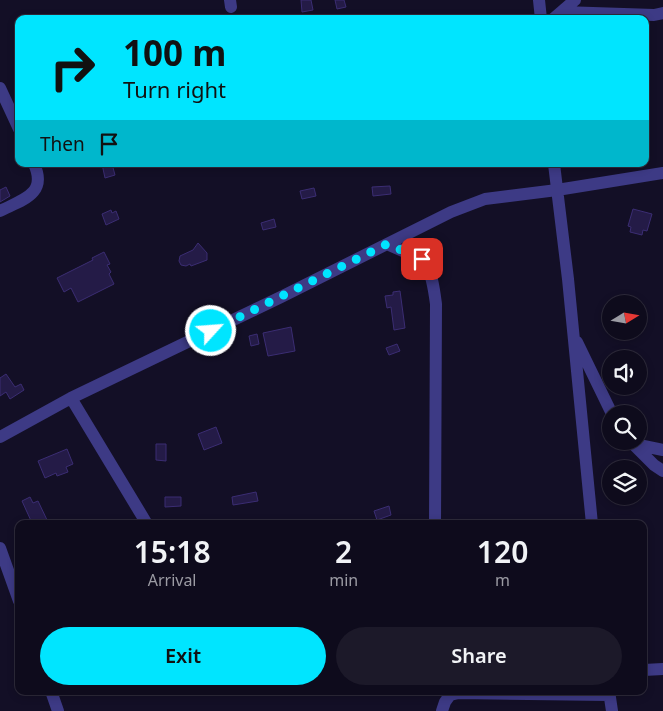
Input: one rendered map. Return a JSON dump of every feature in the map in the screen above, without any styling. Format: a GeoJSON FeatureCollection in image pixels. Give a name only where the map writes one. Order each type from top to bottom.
{"type":"FeatureCollection","features":[{"type":"Feature","properties":{"kind":"street"},"geometry":{"type":"LineString","coordinates":[[539,0],[541,15]]}},
{"type":"Feature","properties":{"kind":"street"},"geometry":{"type":"LineString","coordinates":[[558,15],[575,0]]}},
{"type":"Feature","properties":{"kind":"street"},"geometry":{"type":"LineString","coordinates":[[0,88],[15,120]]}},
{"type":"Feature","properties":{"kind":"street"},"geometry":{"type":"LineString","coordinates":[[0,210],[31,196],[38,186],[39,174],[36,167]]}},
{"type":"Feature","properties":{"kind":"street"},"geometry":{"type":"LineString","coordinates":[[554,167],[574,334],[592,520]]}},
{"type":"Feature","properties":{"kind":"street"},"geometry":{"type":"LineString","coordinates":[[0,437],[71,398],[451,212],[485,199],[557,190],[663,173]]}},
{"type":"Feature","properties":{"kind":"street"},"geometry":{"type":"LineString","coordinates":[[387,244],[422,259],[429,269],[433,281],[436,304],[435,520]]}},
{"type":"Feature","properties":{"kind":"street"},"geometry":{"type":"LineString","coordinates":[[574,334],[608,405]]}},
{"type":"Feature","properties":{"kind":"street"},"geometry":{"type":"LineString","coordinates":[[71,398],[145,520]]}},
{"type":"Feature","properties":{"kind":"street"},"geometry":{"type":"LineString","coordinates":[[647,446],[663,450]]}},
{"type":"Feature","properties":{"kind":"street"},"geometry":{"type":"LineString","coordinates":[[639,450],[663,471]]}},
{"type":"Feature","properties":{"kind":"street"},"geometry":{"type":"LineString","coordinates":[[0,548],[15,590]]}},
{"type":"Feature","properties":{"kind":"street"},"geometry":{"type":"LineString","coordinates":[[647,670],[663,669]]}},
{"type":"Feature","properties":{"kind":"street"},"geometry":{"type":"LineString","coordinates":[[52,695],[58,711]]}},
{"type":"Feature","properties":{"kind":"street"},"geometry":{"type":"LineString","coordinates":[[442,711],[448,695]]}},
{"type":"Feature","properties":{"kind":"street"},"geometry":{"type":"LineString","coordinates":[[609,695],[612,711]]}},
{"type":"Feature","properties":{"kind":"building"},"geometry":{"type":"Polygon","coordinates":[[[301,0],[311,0],[313,10],[302,12],[301,0]]]}},
{"type":"Feature","properties":{"kind":"building"},"geometry":{"type":"Polygon","coordinates":[[[335,0],[344,0],[346,7],[337,9],[335,0]]]}},
{"type":"Feature","properties":{"kind":"building"},"geometry":{"type":"Polygon","coordinates":[[[103,167],[113,167],[115,175],[105,178],[103,167]]]}},
{"type":"Feature","properties":{"kind":"building"},"geometry":{"type":"Polygon","coordinates":[[[390,186],[391,194],[373,196],[372,187],[390,186]]]}},
{"type":"Feature","properties":{"kind":"building"},"geometry":{"type":"Polygon","coordinates":[[[6,187],[10,196],[0,202],[0,190],[6,187]]]}},
{"type":"Feature","properties":{"kind":"building"},"geometry":{"type":"Polygon","coordinates":[[[314,188],[316,196],[302,199],[300,191],[314,188]]]}},
{"type":"Feature","properties":{"kind":"building"},"geometry":{"type":"Polygon","coordinates":[[[633,209],[652,214],[647,231],[643,230],[642,235],[630,232],[631,227],[628,226],[633,209]]]}},
{"type":"Feature","properties":{"kind":"building"},"geometry":{"type":"Polygon","coordinates":[[[111,210],[112,213],[116,211],[119,219],[106,225],[102,214],[111,210]]]}},
{"type":"Feature","properties":{"kind":"building"},"geometry":{"type":"Polygon","coordinates":[[[274,219],[276,227],[263,230],[261,223],[274,219]]]}},
{"type":"Feature","properties":{"kind":"building"},"geometry":{"type":"Polygon","coordinates":[[[198,243],[207,253],[207,260],[191,266],[190,264],[186,266],[181,265],[179,261],[180,256],[193,250],[198,243]]]}},
{"type":"Feature","properties":{"kind":"building"},"geometry":{"type":"Polygon","coordinates":[[[104,252],[110,264],[107,265],[114,284],[78,302],[71,288],[64,292],[57,278],[93,260],[92,258],[104,252]]]}},
{"type":"Feature","properties":{"kind":"building"},"geometry":{"type":"Polygon","coordinates":[[[400,291],[405,328],[394,330],[391,307],[387,308],[385,296],[393,295],[393,292],[400,291]]]}},
{"type":"Feature","properties":{"kind":"building"},"geometry":{"type":"Polygon","coordinates":[[[291,327],[295,351],[268,356],[263,333],[291,327]]]}},
{"type":"Feature","properties":{"kind":"building"},"geometry":{"type":"Polygon","coordinates":[[[257,334],[259,344],[251,346],[249,336],[257,334]]]}},
{"type":"Feature","properties":{"kind":"building"},"geometry":{"type":"Polygon","coordinates":[[[397,344],[400,351],[389,355],[386,348],[397,344]]]}},
{"type":"Feature","properties":{"kind":"building"},"geometry":{"type":"Polygon","coordinates":[[[6,374],[15,387],[21,384],[24,390],[10,399],[6,392],[0,396],[0,378],[6,374]]]}},
{"type":"Feature","properties":{"kind":"building"},"geometry":{"type":"Polygon","coordinates":[[[216,427],[222,443],[204,450],[198,434],[216,427]]]}},
{"type":"Feature","properties":{"kind":"building"},"geometry":{"type":"Polygon","coordinates":[[[156,444],[166,444],[166,461],[156,460],[156,444]]]}},
{"type":"Feature","properties":{"kind":"building"},"geometry":{"type":"Polygon","coordinates":[[[67,449],[73,464],[66,467],[68,472],[57,476],[56,473],[45,478],[38,461],[67,449]]]}},
{"type":"Feature","properties":{"kind":"building"},"geometry":{"type":"Polygon","coordinates":[[[256,492],[258,501],[233,505],[232,497],[256,492]]]}},
{"type":"Feature","properties":{"kind":"building"},"geometry":{"type":"Polygon","coordinates":[[[30,497],[33,503],[38,501],[47,520],[31,520],[22,501],[30,497]]]}},
{"type":"Feature","properties":{"kind":"building"},"geometry":{"type":"Polygon","coordinates":[[[165,497],[181,497],[181,506],[165,507],[165,497]]]}},
{"type":"Feature","properties":{"kind":"building"},"geometry":{"type":"Polygon","coordinates":[[[389,506],[391,515],[377,520],[374,511],[389,506]]]}},
{"type":"Feature","properties":{"kind":"route"},"geometry":{"type":"LineString","coordinates":[[211,331],[387,244],[422,259]]}}]}
